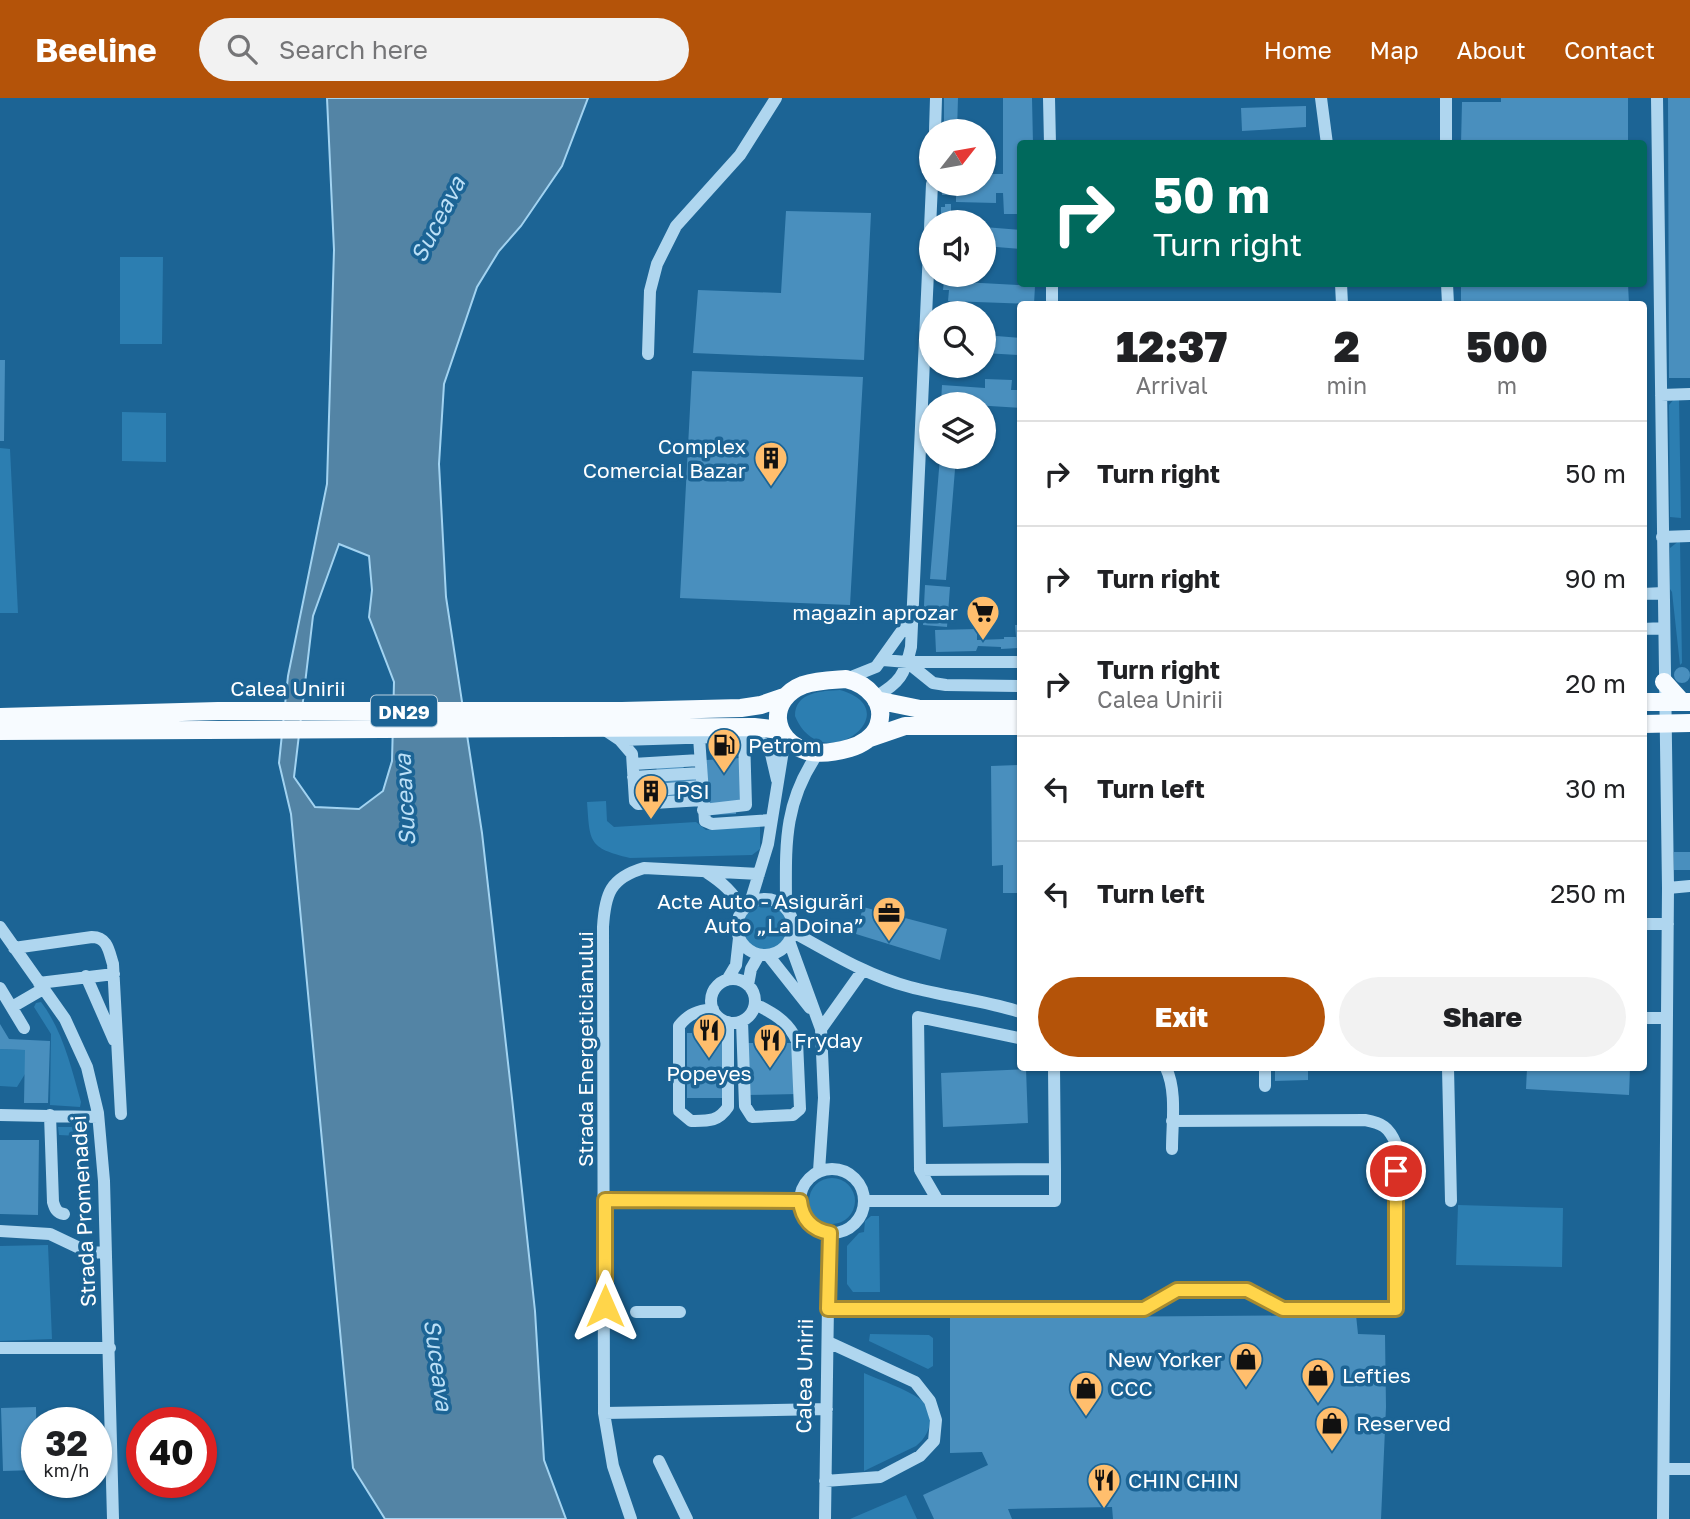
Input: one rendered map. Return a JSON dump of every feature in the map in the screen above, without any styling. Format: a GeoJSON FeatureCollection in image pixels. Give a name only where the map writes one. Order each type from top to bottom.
{"type":"FeatureCollection","features":[{"type":"Feature","properties":{"kind":"main road"},"geometry":{"type":"LineString","coordinates":[[846,679],[859,683],[876,698],[920,709],[1017,709]]}},
{"type":"Feature","properties":{"kind":"main road","name":"DN29"},"geometry":{"type":"LineString","coordinates":[[783,697],[801,685],[846,679]]}},
{"type":"Feature","properties":{"kind":"main road"},"geometry":{"type":"LineString","coordinates":[[1664,682],[1679,702]]}},
{"type":"Feature","properties":{"kind":"main road"},"geometry":{"type":"LineString","coordinates":[[783,697],[778,709],[783,734]]}},
{"type":"Feature","properties":{"kind":"main road","name":"Calea Unirii"},"geometry":{"type":"LineString","coordinates":[[0,731],[217,730],[594,722],[741,708],[761,705],[783,697]]}},
{"type":"Feature","properties":{"kind":"main road"},"geometry":{"type":"LineString","coordinates":[[870,738],[876,731],[880,716],[876,698]]}},
{"type":"Feature","properties":{"kind":"main road"},"geometry":{"type":"LineString","coordinates":[[1647,702],[1679,702]]}},
{"type":"Feature","properties":{"kind":"main road","name":"Calea Unirii"},"geometry":{"type":"LineString","coordinates":[[0,717],[218,711],[754,727],[783,734]]}},
{"type":"Feature","properties":{"kind":"main road"},"geometry":{"type":"LineString","coordinates":[[1647,724],[1690,723]]}},
{"type":"Feature","properties":{"kind":"main road"},"geometry":{"type":"LineString","coordinates":[[818,753],[854,747],[870,738],[905,726],[1017,726]]}},
{"type":"Feature","properties":{"kind":"main road","name":"DN29"},"geometry":{"type":"LineString","coordinates":[[783,734],[805,750],[818,753]]}},
{"type":"Feature","properties":{"kind":"street"},"geometry":{"type":"LineString","coordinates":[[648,354],[650,291],[657,264],[676,226],[740,155],[776,98]]}},
{"type":"Feature","properties":{"kind":"street"},"geometry":{"type":"LineString","coordinates":[[935,119],[936,98]]}},
{"type":"Feature","properties":{"kind":"street"},"geometry":{"type":"LineString","coordinates":[[1049,98],[1050,140]]}},
{"type":"Feature","properties":{"kind":"street"},"geometry":{"type":"LineString","coordinates":[[1321,98],[1326,140]]}},
{"type":"Feature","properties":{"kind":"street"},"geometry":{"type":"LineString","coordinates":[[1446,98],[1446,140]]}},
{"type":"Feature","properties":{"kind":"street"},"geometry":{"type":"LineString","coordinates":[[1657,98],[1664,682]]}},
{"type":"Feature","properties":{"kind":"street"},"geometry":{"type":"LineString","coordinates":[[876,698],[898,681],[907,663],[913,615],[931,196]]}},
{"type":"Feature","properties":{"kind":"street"},"geometry":{"type":"LineString","coordinates":[[1661,395],[1690,394]]}},
{"type":"Feature","properties":{"kind":"street"},"geometry":{"type":"LineString","coordinates":[[1662,537],[1690,536]]}},
{"type":"Feature","properties":{"kind":"street"},"geometry":{"type":"LineString","coordinates":[[1647,594],[1663,593]]}},
{"type":"Feature","properties":{"kind":"street"},"geometry":{"type":"LineString","coordinates":[[846,679],[876,667],[913,615]]}},
{"type":"Feature","properties":{"kind":"street"},"geometry":{"type":"LineString","coordinates":[[1647,629],[1664,628]]}},
{"type":"Feature","properties":{"kind":"street"},"geometry":{"type":"LineString","coordinates":[[883,660],[907,663],[1017,662]]}},
{"type":"Feature","properties":{"kind":"street"},"geometry":{"type":"LineString","coordinates":[[907,663],[933,683],[1017,686]]}},
{"type":"Feature","properties":{"kind":"street"},"geometry":{"type":"LineString","coordinates":[[1663,1519],[1668,924],[1665,723],[1679,702]]}},
{"type":"Feature","properties":{"kind":"street"},"geometry":{"type":"LineString","coordinates":[[594,722],[620,740],[632,754],[635,801],[641,804],[702,799],[746,805],[744,737]]}},
{"type":"Feature","properties":{"kind":"street"},"geometry":{"type":"LineString","coordinates":[[727,980],[736,965],[739,938],[737,928],[768,844],[783,734]]}},
{"type":"Feature","properties":{"kind":"street"},"geometry":{"type":"LineString","coordinates":[[620,740],[699,737],[754,739],[767,747],[771,754],[777,780]]}},
{"type":"Feature","properties":{"kind":"street"},"geometry":{"type":"LineString","coordinates":[[699,737],[703,818],[709,824],[771,820]]}},
{"type":"Feature","properties":{"kind":"street"},"geometry":{"type":"LineString","coordinates":[[748,985],[751,969],[764,955],[784,948],[791,937],[793,924],[786,908],[786,839],[790,811],[798,787],[818,753]]}},
{"type":"Feature","properties":{"kind":"street"},"geometry":{"type":"LineString","coordinates":[[633,771],[701,766]]}},
{"type":"Feature","properties":{"kind":"street","name":"Strada Energeticianului"},"geometry":{"type":"LineString","coordinates":[[631,1519],[613,1466],[604,1413],[603,927],[607,895],[617,881],[644,868],[759,874]]}},
{"type":"Feature","properties":{"kind":"street"},"geometry":{"type":"LineString","coordinates":[[706,872],[725,885],[746,907]]}},
{"type":"Feature","properties":{"kind":"street"},"geometry":{"type":"LineString","coordinates":[[1668,888],[1690,886]]}},
{"type":"Feature","properties":{"kind":"street"},"geometry":{"type":"LineString","coordinates":[[746,907],[757,900],[773,900],[786,908]]}},
{"type":"Feature","properties":{"kind":"street"},"geometry":{"type":"LineString","coordinates":[[1647,924],[1668,924]]}},
{"type":"Feature","properties":{"kind":"street","name":"Strada Promenadei"},"geometry":{"type":"LineString","coordinates":[[0,927],[65,1019],[87,1068],[98,1117],[107,1252],[113,1519]]}},
{"type":"Feature","properties":{"kind":"street"},"geometry":{"type":"LineString","coordinates":[[14,948],[98,937],[106,942],[114,974],[121,1114]]}},
{"type":"Feature","properties":{"kind":"street"},"geometry":{"type":"LineString","coordinates":[[791,937],[908,987],[992,1003],[1017,1011]]}},
{"type":"Feature","properties":{"kind":"street"},"geometry":{"type":"LineString","coordinates":[[791,937],[819,1022],[824,1098],[819,1171]]}},
{"type":"Feature","properties":{"kind":"street"},"geometry":{"type":"LineString","coordinates":[[739,938],[751,951],[764,955],[819,1022]]}},
{"type":"Feature","properties":{"kind":"street"},"geometry":{"type":"LineString","coordinates":[[819,1022],[863,970]]}},
{"type":"Feature","properties":{"kind":"street"},"geometry":{"type":"LineString","coordinates":[[12,1007],[41,986],[86,976],[114,974]]}},
{"type":"Feature","properties":{"kind":"street"},"geometry":{"type":"LineString","coordinates":[[86,976],[118,1049]]}},
{"type":"Feature","properties":{"kind":"street"},"geometry":{"type":"LineString","coordinates":[[734,979],[748,985],[755,997],[753,1011],[742,1021],[722,1020],[713,1009],[712,995],[721,983],[727,980],[734,979]]}},
{"type":"Feature","properties":{"kind":"street"},"geometry":{"type":"LineString","coordinates":[[0,989],[24,1028]]}},
{"type":"Feature","properties":{"kind":"street"},"geometry":{"type":"LineString","coordinates":[[742,1021],[745,1105],[748,1113],[752,1117],[793,1115],[800,1109],[797,1041],[794,1033],[778,1016],[755,1004]]}},
{"type":"Feature","properties":{"kind":"street"},"geometry":{"type":"LineString","coordinates":[[713,1009],[694,1012],[686,1017],[680,1026],[679,1111],[691,1121],[715,1121],[728,1107],[729,1022]]}},
{"type":"Feature","properties":{"kind":"street"},"geometry":{"type":"LineString","coordinates":[[938,1201],[920,1170],[918,1017],[1017,1038]]}},
{"type":"Feature","properties":{"kind":"street"},"geometry":{"type":"LineString","coordinates":[[1647,1018],[1667,1018]]}},
{"type":"Feature","properties":{"kind":"street"},"geometry":{"type":"LineString","coordinates":[[865,1201],[1055,1201],[1054,1071]]}},
{"type":"Feature","properties":{"kind":"street"},"geometry":{"type":"LineString","coordinates":[[1168,1071],[1170,1076],[1172,1149]]}},
{"type":"Feature","properties":{"kind":"street"},"geometry":{"type":"LineString","coordinates":[[1265,1071],[1265,1086]]}},
{"type":"Feature","properties":{"kind":"street"},"geometry":{"type":"LineString","coordinates":[[1448,1071],[1451,1201]]}},
{"type":"Feature","properties":{"kind":"street"},"geometry":{"type":"LineString","coordinates":[[0,1115],[98,1117]]}},
{"type":"Feature","properties":{"kind":"street"},"geometry":{"type":"LineString","coordinates":[[50,1115],[53,1202],[54,1208],[60,1214],[65,1214]]}},
{"type":"Feature","properties":{"kind":"street"},"geometry":{"type":"LineString","coordinates":[[828,1309],[1144,1309],[1177,1290],[1247,1290],[1283,1309],[1396,1309],[1396,1144],[1391,1132],[1382,1123],[1365,1120],[1172,1121]]}},
{"type":"Feature","properties":{"kind":"street"},"geometry":{"type":"LineString","coordinates":[[840,1169],[858,1181],[863,1190],[863,1212],[850,1228],[830,1233],[822,1232],[808,1223],[800,1201],[805,1183],[819,1171],[840,1169]]}},
{"type":"Feature","properties":{"kind":"street"},"geometry":{"type":"LineString","coordinates":[[920,1170],[1055,1169]]}},
{"type":"Feature","properties":{"kind":"street"},"geometry":{"type":"LineString","coordinates":[[605,1200],[800,1201]]}},
{"type":"Feature","properties":{"kind":"street"},"geometry":{"type":"LineString","coordinates":[[0,1231],[50,1234],[90,1253],[107,1252]]}},
{"type":"Feature","properties":{"kind":"street","name":"Calea Unirii"},"geometry":{"type":"LineString","coordinates":[[825,1519],[830,1233]]}},
{"type":"Feature","properties":{"kind":"street"},"geometry":{"type":"LineString","coordinates":[[636,1312],[680,1312]]}},
{"type":"Feature","properties":{"kind":"street"},"geometry":{"type":"LineString","coordinates":[[825,1481],[880,1477],[920,1457],[934,1441],[936,1420],[930,1401],[915,1382],[828,1342]]}},
{"type":"Feature","properties":{"kind":"street"},"geometry":{"type":"LineString","coordinates":[[0,1348],[110,1348]]}},
{"type":"Feature","properties":{"kind":"street"},"geometry":{"type":"LineString","coordinates":[[604,1413],[827,1409]]}},
{"type":"Feature","properties":{"kind":"street"},"geometry":{"type":"LineString","coordinates":[[659,1461],[687,1519]]}},
{"type":"Feature","properties":{"kind":"street"},"geometry":{"type":"LineString","coordinates":[[1664,1469],[1690,1469]]}},
{"type":"Feature","properties":{"kind":"shaded area"},"geometry":{"type":"Polygon","coordinates":[[[120,257],[163,257],[162,344],[120,344],[120,257]]]}},
{"type":"Feature","properties":{"kind":"shaded area"},"geometry":{"type":"Polygon","coordinates":[[[1679,397],[1681,518],[1670,517],[1669,405],[1679,397]]]}},
{"type":"Feature","properties":{"kind":"shaded area"},"geometry":{"type":"Polygon","coordinates":[[[122,412],[166,413],[166,462],[122,461],[122,412]]]}},
{"type":"Feature","properties":{"kind":"shaded area"},"geometry":{"type":"Polygon","coordinates":[[[0,448],[10,449],[18,613],[0,613],[0,448]]]}},
{"type":"Feature","properties":{"kind":"shaded area"},"geometry":{"type":"Polygon","coordinates":[[[1680,540],[1680,665],[1670,589],[1670,548],[1680,540]]]}},
{"type":"Feature","properties":{"kind":"shaded area"},"geometry":{"type":"Polygon","coordinates":[[[840,690],[860,700],[867,712],[864,724],[854,735],[840,742],[823,742],[808,734],[795,716],[796,708],[804,697],[810,694],[840,690]]]}},
{"type":"Feature","properties":{"kind":"shaded area"},"geometry":{"type":"Polygon","coordinates":[[[606,801],[607,821],[614,827],[696,822],[706,830],[760,825],[760,849],[752,855],[630,858],[606,851],[591,835],[587,802],[606,801]]]}},
{"type":"Feature","properties":{"kind":"shaded area"},"geometry":{"type":"Polygon","coordinates":[[[765,901],[784,908],[791,927],[784,946],[765,953],[746,946],[739,927],[746,908],[765,901]]]}},
{"type":"Feature","properties":{"kind":"shaded area"},"geometry":{"type":"Polygon","coordinates":[[[41,1002],[55,1025],[65,1050],[81,1102],[80,1107],[50,1105],[51,1034],[34,1007],[41,1002]]]}},
{"type":"Feature","properties":{"kind":"shaded area"},"geometry":{"type":"Polygon","coordinates":[[[0,1049],[25,1050],[25,1074],[17,1087],[0,1086],[0,1049]]]}},
{"type":"Feature","properties":{"kind":"shaded area"},"geometry":{"type":"Polygon","coordinates":[[[58,1127],[85,1127],[88,1202],[84,1201],[82,1196],[79,1136],[59,1135],[58,1127]]]}},
{"type":"Feature","properties":{"kind":"shaded area"},"geometry":{"type":"Polygon","coordinates":[[[832,1178],[848,1185],[855,1201],[848,1217],[832,1224],[816,1217],[809,1201],[816,1185],[832,1178]]]}},
{"type":"Feature","properties":{"kind":"shaded area"},"geometry":{"type":"Polygon","coordinates":[[[1458,1205],[1563,1208],[1562,1267],[1456,1265],[1458,1205]]]}},
{"type":"Feature","properties":{"kind":"shaded area"},"geometry":{"type":"Polygon","coordinates":[[[871,1216],[879,1216],[880,1292],[853,1292],[847,1284],[847,1246],[859,1233],[864,1232],[865,1221],[871,1216]]]}},
{"type":"Feature","properties":{"kind":"shaded area"},"geometry":{"type":"Polygon","coordinates":[[[48,1245],[52,1339],[0,1341],[0,1246],[48,1245]]]}},
{"type":"Feature","properties":{"kind":"shaded area"},"geometry":{"type":"Polygon","coordinates":[[[870,1334],[929,1335],[933,1338],[933,1366],[928,1369],[869,1341],[870,1334]]]}},
{"type":"Feature","properties":{"kind":"shaded area"},"geometry":{"type":"Polygon","coordinates":[[[864,1373],[920,1399],[929,1410],[930,1423],[925,1436],[916,1446],[864,1471],[864,1373]]]}},
{"type":"Feature","properties":{"kind":"shaded area"},"geometry":{"type":"Polygon","coordinates":[[[906,1495],[917,1519],[850,1519],[906,1495]]]}},
{"type":"Feature","properties":{"kind":"water","name":"Suceava"},"geometry":{"type":"Polygon","coordinates":[[[327,98],[588,98],[562,166],[521,226],[499,251],[477,287],[444,384],[439,464],[446,597],[482,833],[535,1311],[544,1460],[566,1519],[385,1519],[353,1468],[291,814],[279,763],[288,676],[327,484],[334,250],[327,98]],[[339,544],[313,616],[294,777],[315,807],[359,809],[383,791],[392,761],[394,682],[369,617],[372,590],[369,556],[339,544]]]}},
{"type":"Feature","properties":{"kind":"building"},"geometry":{"type":"Polygon","coordinates":[[[944,98],[958,98],[957,119],[944,119],[944,98]]]}},
{"type":"Feature","properties":{"kind":"building"},"geometry":{"type":"Polygon","coordinates":[[[1003,98],[1032,98],[1033,140],[1017,140],[1017,214],[1004,214],[1003,193],[996,193],[996,174],[1003,174],[1003,98]]]}},
{"type":"Feature","properties":{"kind":"building"},"geometry":{"type":"Polygon","coordinates":[[[1501,98],[1628,98],[1628,140],[1461,140],[1462,102],[1501,102],[1501,98]]]}},
{"type":"Feature","properties":{"kind":"building"},"geometry":{"type":"Polygon","coordinates":[[[1668,98],[1690,98],[1690,378],[1669,378],[1668,98]]]}},
{"type":"Feature","properties":{"kind":"building"},"geometry":{"type":"Polygon","coordinates":[[[1306,106],[1306,127],[1242,131],[1241,108],[1306,106]]]}},
{"type":"Feature","properties":{"kind":"building"},"geometry":{"type":"Polygon","coordinates":[[[956,196],[996,196],[996,203],[956,202],[956,196]]]}},
{"type":"Feature","properties":{"kind":"building"},"geometry":{"type":"Polygon","coordinates":[[[945,204],[951,204],[951,210],[941,210],[941,207],[945,207],[945,204]]]}},
{"type":"Feature","properties":{"kind":"building"},"geometry":{"type":"Polygon","coordinates":[[[786,211],[871,213],[864,360],[693,353],[698,290],[781,293],[786,211]]]}},
{"type":"Feature","properties":{"kind":"building"},"geometry":{"type":"Polygon","coordinates":[[[996,228],[1017,230],[1017,249],[996,247],[996,228]]]}},
{"type":"Feature","properties":{"kind":"building"},"geometry":{"type":"Polygon","coordinates":[[[996,284],[1035,287],[1034,301],[1017,301],[1017,303],[948,301],[949,290],[943,290],[943,287],[996,287],[996,284]]]}},
{"type":"Feature","properties":{"kind":"building"},"geometry":{"type":"Polygon","coordinates":[[[1461,287],[1628,287],[1629,301],[1461,301],[1461,287]]]}},
{"type":"Feature","properties":{"kind":"building"},"geometry":{"type":"Polygon","coordinates":[[[996,336],[1017,338],[1017,355],[996,354],[996,336]]]}},
{"type":"Feature","properties":{"kind":"building"},"geometry":{"type":"Polygon","coordinates":[[[0,360],[5,360],[4,441],[0,441],[0,360]]]}},
{"type":"Feature","properties":{"kind":"building","name":"Complex Comercial Bazar"},"geometry":{"type":"Polygon","coordinates":[[[692,371],[863,377],[850,605],[680,598],[692,371]]]}},
{"type":"Feature","properties":{"kind":"building"},"geometry":{"type":"Polygon","coordinates":[[[985,379],[1012,380],[1011,390],[1017,390],[1017,408],[996,406],[996,392],[942,392],[942,385],[985,388],[985,379]]]}},
{"type":"Feature","properties":{"kind":"building"},"geometry":{"type":"Polygon","coordinates":[[[939,469],[955,469],[946,580],[930,579],[939,469]]]}},
{"type":"Feature","properties":{"kind":"building"},"geometry":{"type":"Polygon","coordinates":[[[925,585],[950,587],[947,627],[923,625],[925,585]]]}},
{"type":"Feature","properties":{"kind":"building"},"geometry":{"type":"Polygon","coordinates":[[[1017,625],[1017,648],[978,646],[976,651],[936,652],[935,630],[977,629],[977,640],[1016,637],[1017,625]]]}},
{"type":"Feature","properties":{"kind":"building"},"geometry":{"type":"Polygon","coordinates":[[[1682,667],[1690,675],[1682,683],[1674,675],[1682,667]]]}},
{"type":"Feature","properties":{"kind":"building"},"geometry":{"type":"Polygon","coordinates":[[[683,756],[684,773],[707,772],[706,760],[741,758],[743,802],[736,803],[736,814],[709,815],[709,804],[658,808],[656,757],[683,756]]]}},
{"type":"Feature","properties":{"kind":"building"},"geometry":{"type":"Polygon","coordinates":[[[1017,765],[1017,893],[1003,893],[1003,865],[992,866],[991,766],[1017,765]]]}},
{"type":"Feature","properties":{"kind":"building"},"geometry":{"type":"Polygon","coordinates":[[[1674,852],[1690,852],[1690,870],[1674,870],[1674,852]]]}},
{"type":"Feature","properties":{"kind":"building"},"geometry":{"type":"Polygon","coordinates":[[[863,907],[947,929],[940,960],[856,934],[863,907]]]}},
{"type":"Feature","properties":{"kind":"building"},"geometry":{"type":"Polygon","coordinates":[[[0,1024],[9,1039],[50,1041],[48,1103],[24,1103],[25,1050],[0,1049],[0,1024]]]}},
{"type":"Feature","properties":{"kind":"building"},"geometry":{"type":"Polygon","coordinates":[[[687,1033],[723,1033],[724,1098],[687,1098],[687,1033]]]}},
{"type":"Feature","properties":{"kind":"building"},"geometry":{"type":"Polygon","coordinates":[[[743,1043],[797,1043],[798,1094],[744,1095],[743,1043]]]}},
{"type":"Feature","properties":{"kind":"building"},"geometry":{"type":"Polygon","coordinates":[[[1026,1071],[1028,1123],[943,1127],[941,1073],[1026,1071]]]}},
{"type":"Feature","properties":{"kind":"building"},"geometry":{"type":"Polygon","coordinates":[[[1275,1071],[1308,1071],[1308,1080],[1275,1081],[1275,1071]]]}},
{"type":"Feature","properties":{"kind":"building"},"geometry":{"type":"Polygon","coordinates":[[[1527,1071],[1630,1071],[1629,1095],[1526,1089],[1527,1071]]]}},
{"type":"Feature","properties":{"kind":"building"},"geometry":{"type":"Polygon","coordinates":[[[0,1140],[39,1140],[38,1215],[0,1214],[0,1140]]]}},
{"type":"Feature","properties":{"kind":"building"},"geometry":{"type":"Polygon","coordinates":[[[1356,1315],[1358,1334],[1385,1335],[1386,1407],[1381,1519],[1113,1519],[1112,1507],[1008,1509],[1012,1519],[934,1519],[923,1495],[988,1465],[982,1452],[950,1453],[950,1318],[1356,1315]]]}},
{"type":"Feature","properties":{"kind":"building"},"geometry":{"type":"Polygon","coordinates":[[[21,1407],[21,1470],[3,1471],[1,1408],[21,1407]]]}},
{"type":"Feature","properties":{"kind":"place","name":"Complex Comercial Bazar"},"geometry":{"type":"Point","coordinates":[771,488]}},
{"type":"Feature","properties":{"kind":"place","name":"magazin aprozar"},"geometry":{"type":"Point","coordinates":[983,642]}},
{"type":"Feature","properties":{"kind":"place","name":"Petrom"},"geometry":{"type":"Point","coordinates":[724,775]}},
{"type":"Feature","properties":{"kind":"place","name":"PSI"},"geometry":{"type":"Point","coordinates":[651,821]}},
{"type":"Feature","properties":{"kind":"place","name":"Acte Auto - Asigurări Auto „La Doina”"},"geometry":{"type":"Point","coordinates":[889,943]}},
{"type":"Feature","properties":{"kind":"place","name":"Popeyes"},"geometry":{"type":"Point","coordinates":[709,1060]}},
{"type":"Feature","properties":{"kind":"place","name":"Fryday"},"geometry":{"type":"Point","coordinates":[770,1070]}},
{"type":"Feature","properties":{"kind":"place","name":"New Yorker"},"geometry":{"type":"Point","coordinates":[1246,1389]}},
{"type":"Feature","properties":{"kind":"place","name":"Lefties"},"geometry":{"type":"Point","coordinates":[1318,1405]}},
{"type":"Feature","properties":{"kind":"place","name":"CCC"},"geometry":{"type":"Point","coordinates":[1086,1418]}},
{"type":"Feature","properties":{"kind":"place","name":"Reserved"},"geometry":{"type":"Point","coordinates":[1332,1453]}},
{"type":"Feature","properties":{"kind":"place","name":"CHIN CHIN"},"geometry":{"type":"Point","coordinates":[1104,1510]}},
{"type":"Feature","properties":{"kind":"route"},"geometry":{"type":"LineString","coordinates":[[605,1306],[605,1200],[800,1201],[808,1223],[822,1232],[830,1233],[828,1309],[1144,1309],[1177,1290],[1247,1290],[1283,1309],[1396,1309],[1396,1171]]}}]}
